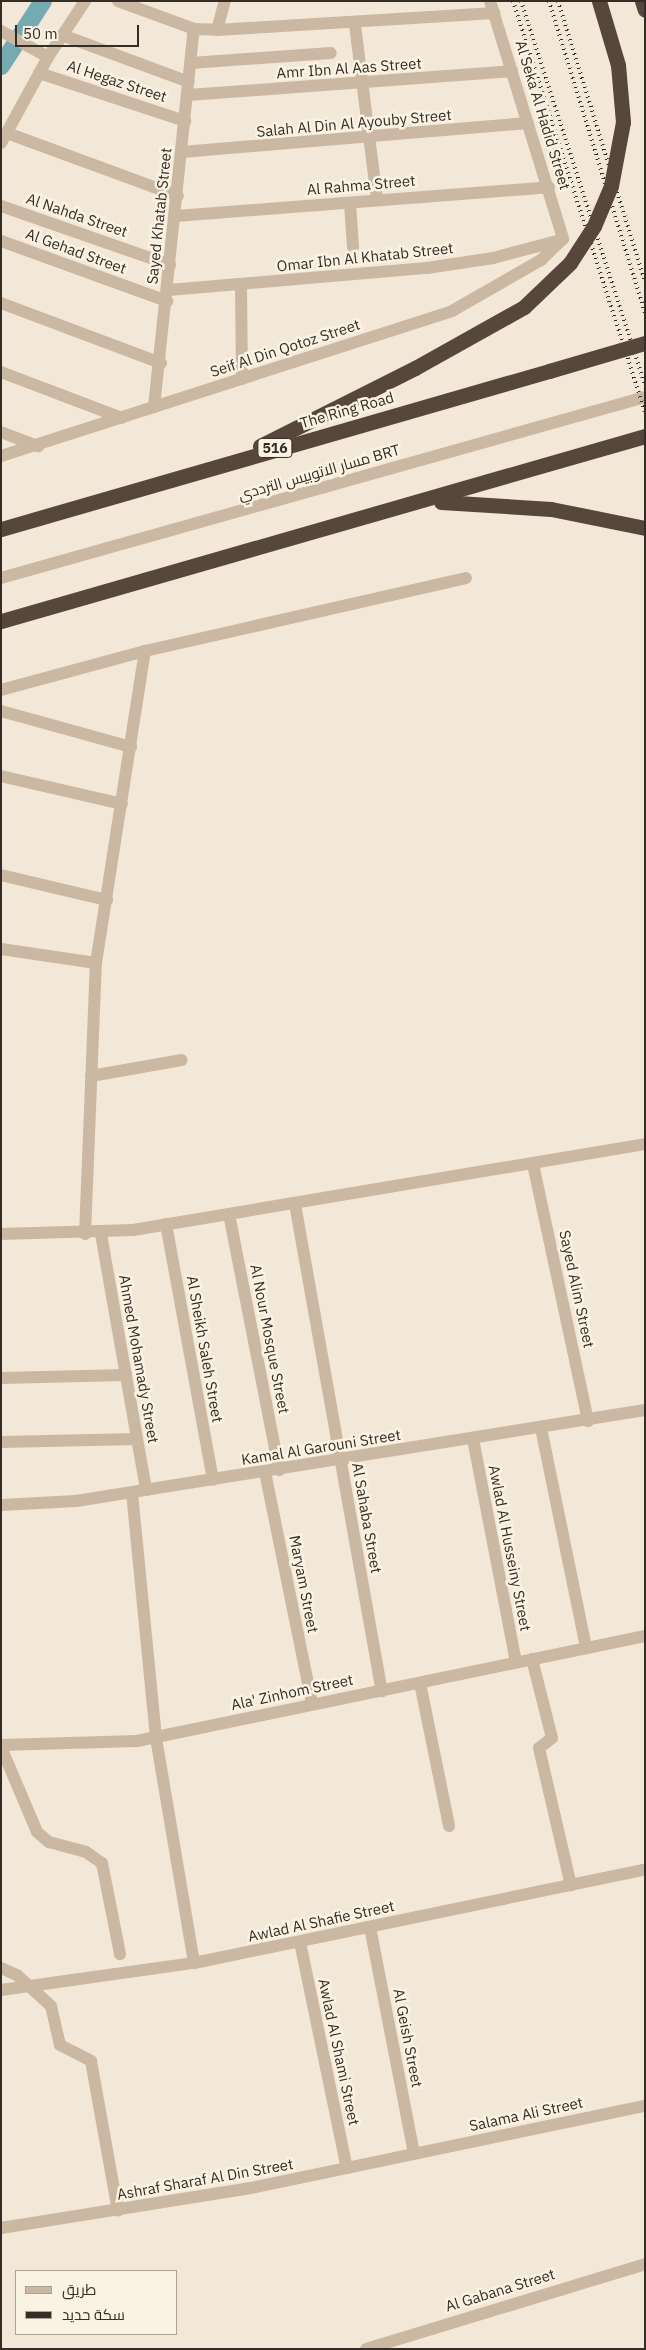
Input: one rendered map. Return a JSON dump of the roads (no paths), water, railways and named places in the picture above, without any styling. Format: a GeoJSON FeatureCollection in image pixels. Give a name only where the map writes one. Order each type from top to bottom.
{"type":"FeatureCollection","features":[{"type":"Feature","properties":{"kind":"highway"},"geometry":{"type":"LineString","coordinates":[[228,462],[415,368],[524,306],[565,268],[594,226],[615,172],[622,122],[618,65],[599,1]]}},
{"type":"Feature","properties":{"kind":"highway"},"geometry":{"type":"LineString","coordinates":[[642,1],[645,10]]}},
{"type":"Feature","properties":{"kind":"highway","name":"The Ring Road"},"geometry":{"type":"LineString","coordinates":[[1,529],[645,343]]}},
{"type":"Feature","properties":{"kind":"highway"},"geometry":{"type":"LineString","coordinates":[[1,621],[422,502],[645,436]]}},
{"type":"Feature","properties":{"kind":"highway"},"geometry":{"type":"LineString","coordinates":[[422,502],[551,509],[645,528]]}},
{"type":"Feature","properties":{"kind":"street"},"geometry":{"type":"LineString","coordinates":[[85,1],[62,35],[43,55],[38,73],[4,138],[178,196]]}},
{"type":"Feature","properties":{"kind":"street"},"geometry":{"type":"LineString","coordinates":[[118,1],[194,29],[217,30],[355,25],[492,7]]}},
{"type":"Feature","properties":{"kind":"street"},"geometry":{"type":"LineString","coordinates":[[217,30],[225,1]]}},
{"type":"Feature","properties":{"kind":"street","name":"Al Seka Al Hadid Street"},"geometry":{"type":"LineString","coordinates":[[492,7],[549,187],[563,240]]}},
{"type":"Feature","properties":{"kind":"street"},"geometry":{"type":"LineString","coordinates":[[355,25],[377,200]]}},
{"type":"Feature","properties":{"kind":"street","name":"Sayed Khatab Street"},"geometry":{"type":"LineString","coordinates":[[154,407],[161,363],[194,29]]}},
{"type":"Feature","properties":{"kind":"street"},"geometry":{"type":"LineString","coordinates":[[2,32],[43,55]]}},
{"type":"Feature","properties":{"kind":"street"},"geometry":{"type":"LineString","coordinates":[[62,35],[189,82]]}},
{"type":"Feature","properties":{"kind":"street"},"geometry":{"type":"LineString","coordinates":[[191,63],[331,53]]}},
{"type":"Feature","properties":{"kind":"street","name":"Amr Ibn Al Aas Street"},"geometry":{"type":"LineString","coordinates":[[188,95],[363,84],[512,71]]}},
{"type":"Feature","properties":{"kind":"street","name":"Al Hegaz Street"},"geometry":{"type":"LineString","coordinates":[[38,73],[185,121]]}},
{"type":"Feature","properties":{"kind":"street","name":"Salah Al Din Al Ayouby Street"},"geometry":{"type":"LineString","coordinates":[[182,152],[370,138],[528,123]]}},
{"type":"Feature","properties":{"kind":"street","name":"Al Rahma Street"},"geometry":{"type":"LineString","coordinates":[[176,216],[549,187]]}},
{"type":"Feature","properties":{"kind":"street"},"geometry":{"type":"LineString","coordinates":[[350,203],[353,246]]}},
{"type":"Feature","properties":{"kind":"street","name":"Al Nahda Street"},"geometry":{"type":"LineString","coordinates":[[1,206],[170,265]]}},
{"type":"Feature","properties":{"kind":"street","name":"Omar Ibn Al Khatab Street"},"geometry":{"type":"LineString","coordinates":[[168,296],[241,285],[428,268],[493,258],[563,240]]}},
{"type":"Feature","properties":{"kind":"street","name":"Seif Al Din Qotoz Street"},"geometry":{"type":"LineString","coordinates":[[1,456],[38,446],[452,311],[540,260],[563,240]]}},
{"type":"Feature","properties":{"kind":"street","name":"Al Gehad Street"},"geometry":{"type":"LineString","coordinates":[[1,241],[168,296]]}},
{"type":"Feature","properties":{"kind":"street"},"geometry":{"type":"LineString","coordinates":[[241,285],[242,379]]}},
{"type":"Feature","properties":{"kind":"street"},"geometry":{"type":"LineString","coordinates":[[1,303],[161,363]]}},
{"type":"Feature","properties":{"kind":"street"},"geometry":{"type":"LineString","coordinates":[[1,372],[122,418]]}},
{"type":"Feature","properties":{"kind":"street","name":"مسار الاتوبيس الترددي BRT"},"geometry":{"type":"LineString","coordinates":[[1,578],[645,397]]}},
{"type":"Feature","properties":{"kind":"street"},"geometry":{"type":"LineString","coordinates":[[1,432],[38,446]]}},
{"type":"Feature","properties":{"kind":"street"},"geometry":{"type":"LineString","coordinates":[[1,690],[145,650],[466,578]]}},
{"type":"Feature","properties":{"kind":"street"},"geometry":{"type":"LineString","coordinates":[[85,1234],[96,963],[145,650]]}},
{"type":"Feature","properties":{"kind":"street"},"geometry":{"type":"LineString","coordinates":[[1,711],[131,746]]}},
{"type":"Feature","properties":{"kind":"street"},"geometry":{"type":"LineString","coordinates":[[1,776],[122,804]]}},
{"type":"Feature","properties":{"kind":"street"},"geometry":{"type":"LineString","coordinates":[[1,875],[107,900]]}},
{"type":"Feature","properties":{"kind":"street"},"geometry":{"type":"LineString","coordinates":[[1,950],[96,963]]}},
{"type":"Feature","properties":{"kind":"street"},"geometry":{"type":"LineString","coordinates":[[91,1076],[182,1060]]}},
{"type":"Feature","properties":{"kind":"street"},"geometry":{"type":"LineString","coordinates":[[1,1234],[101,1234],[295,1204],[645,1144]]}},
{"type":"Feature","properties":{"kind":"street","name":"Sayed Alim Street"},"geometry":{"type":"LineString","coordinates":[[533,1164],[588,1421]]}},
{"type":"Feature","properties":{"kind":"street","name":"Al Sahaba Street"},"geometry":{"type":"LineString","coordinates":[[295,1204],[382,1691]]}},
{"type":"Feature","properties":{"kind":"street","name":"Al Nour Mosque Street"},"geometry":{"type":"LineString","coordinates":[[229,1214],[279,1470]]}},
{"type":"Feature","properties":{"kind":"street","name":"Al Sheikh Saleh Street"},"geometry":{"type":"LineString","coordinates":[[166,1224],[212,1480]]}},
{"type":"Feature","properties":{"kind":"street","name":"Ahmed Mohamady Street"},"geometry":{"type":"LineString","coordinates":[[101,1234],[146,1490]]}},
{"type":"Feature","properties":{"kind":"street"},"geometry":{"type":"LineString","coordinates":[[1,1378],[126,1375]]}},
{"type":"Feature","properties":{"kind":"street","name":"Kamal Al Garouni Street"},"geometry":{"type":"LineString","coordinates":[[1,1505],[132,1493],[588,1421],[645,1410]]}},
{"type":"Feature","properties":{"kind":"street"},"geometry":{"type":"LineString","coordinates":[[541,1428],[586,1648]]}},
{"type":"Feature","properties":{"kind":"street"},"geometry":{"type":"LineString","coordinates":[[1,1442],[137,1439]]}},
{"type":"Feature","properties":{"kind":"street","name":"Awlad Al Husseiny Street"},"geometry":{"type":"LineString","coordinates":[[473,1439],[516,1662]]}},
{"type":"Feature","properties":{"kind":"street","name":"Maryam Street"},"geometry":{"type":"LineString","coordinates":[[265,1472],[312,1703]]}},
{"type":"Feature","properties":{"kind":"street"},"geometry":{"type":"LineString","coordinates":[[132,1493],[156,1738],[194,1963]]}},
{"type":"Feature","properties":{"kind":"street","name":"Ala' Zinhom Street"},"geometry":{"type":"LineString","coordinates":[[1,1746],[156,1738],[312,1703],[382,1691],[645,1636]]}},
{"type":"Feature","properties":{"kind":"street"},"geometry":{"type":"LineString","coordinates":[[532,1659],[552,1738],[540,1749],[571,1885]]}},
{"type":"Feature","properties":{"kind":"street"},"geometry":{"type":"LineString","coordinates":[[420,1683],[449,1826]]}},
{"type":"Feature","properties":{"kind":"street"},"geometry":{"type":"LineString","coordinates":[[1,1746],[36,1832],[48,1842],[86,1852],[102,1863],[120,1954]]}},
{"type":"Feature","properties":{"kind":"street","name":"Awlad Al Shafie Street"},"geometry":{"type":"LineString","coordinates":[[1,1990],[194,1963],[645,1870]]}},
{"type":"Feature","properties":{"kind":"street","name":"Al Geish Street"},"geometry":{"type":"LineString","coordinates":[[370,1927],[414,2154]]}},
{"type":"Feature","properties":{"kind":"street","name":"Awlad Al Shami Street"},"geometry":{"type":"LineString","coordinates":[[300,1942],[347,2168]]}},
{"type":"Feature","properties":{"kind":"street"},"geometry":{"type":"LineString","coordinates":[[1,1968],[28,1986],[52,2008],[60,2045],[87,2056],[93,2066],[118,2211]]}},
{"type":"Feature","properties":{"kind":"street","name":"Salama Ali Street"},"geometry":{"type":"LineString","coordinates":[[414,2154],[645,2106]]}},
{"type":"Feature","properties":{"kind":"street","name":"Ashraf Sharaf Al Din Street"},"geometry":{"type":"LineString","coordinates":[[1,2228],[118,2211],[414,2154]]}},
{"type":"Feature","properties":{"kind":"street","name":"Al Gabana Street"},"geometry":{"type":"LineString","coordinates":[[366,2349],[645,2264]]}},
{"type":"Feature","properties":{"kind":"waterway"},"geometry":{"type":"LineString","coordinates":[[1,66],[43,1]]}},
{"type":"Feature","properties":{"kind":"railway"},"geometry":{"type":"LineString","coordinates":[[513,1],[645,411]]}},
{"type":"Feature","properties":{"kind":"railway"},"geometry":{"type":"LineString","coordinates":[[521,1],[645,384]]}},
{"type":"Feature","properties":{"kind":"railway"},"geometry":{"type":"LineString","coordinates":[[549,1],[645,313]]}},
{"type":"Feature","properties":{"kind":"railway"},"geometry":{"type":"LineString","coordinates":[[558,1],[645,282]]}}]}
